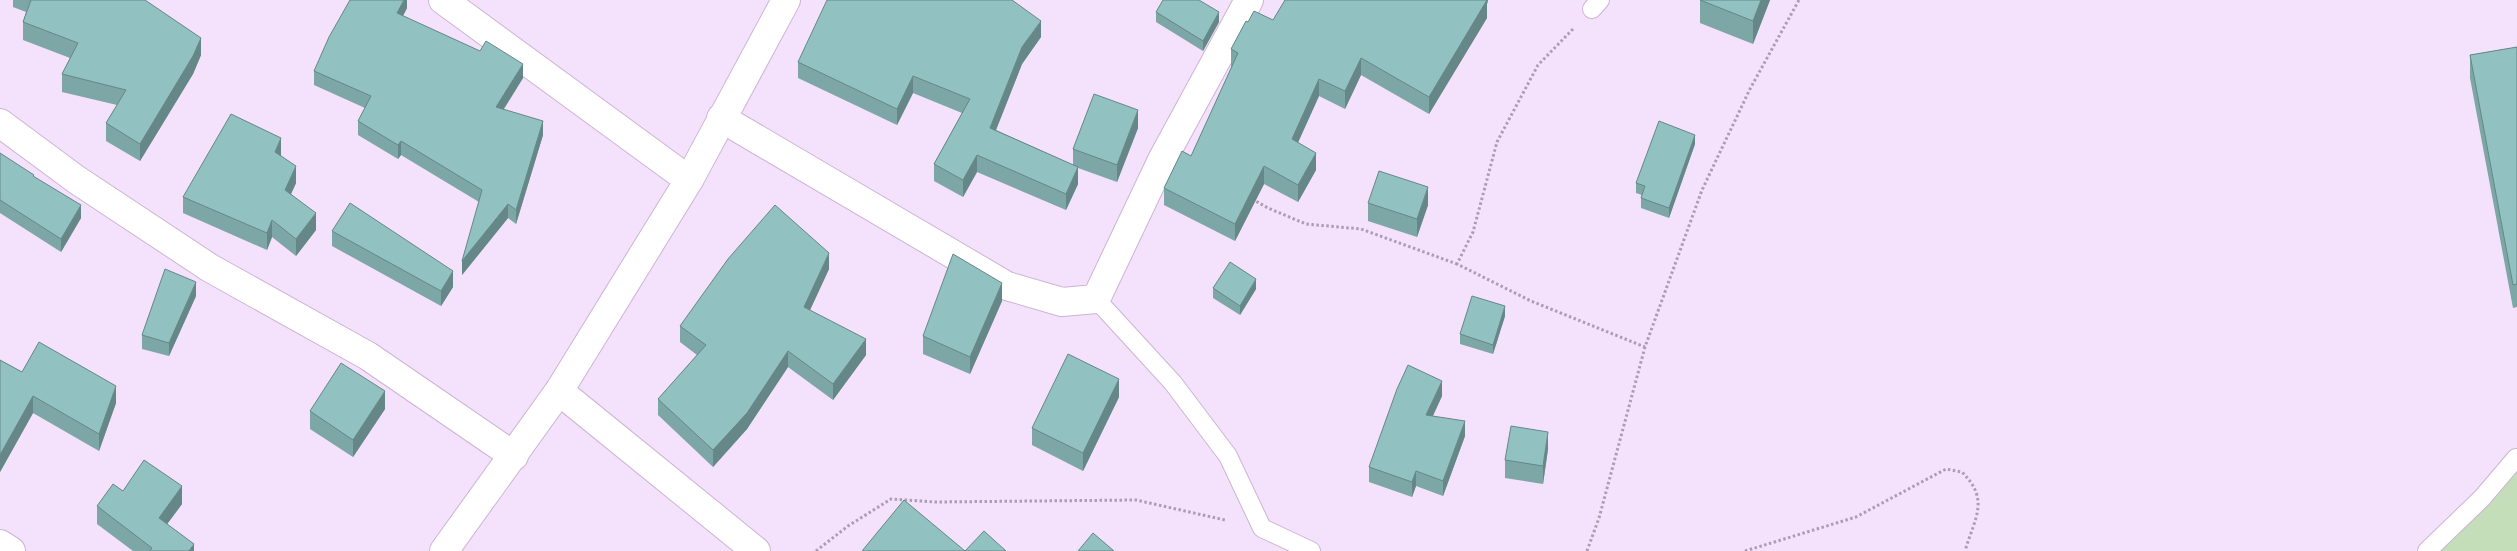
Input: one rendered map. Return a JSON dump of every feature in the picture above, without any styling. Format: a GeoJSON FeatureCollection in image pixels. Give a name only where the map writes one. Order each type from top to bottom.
{"type":"FeatureCollection","features":[{"type":"Feature","properties":{"kind":"street"},"geometry":{"type":"LineString","coordinates":[[443,0],[689,180]]}},
{"type":"Feature","properties":{"kind":"street"},"geometry":{"type":"LineString","coordinates":[[444,551],[559,391],[689,180],[786,0]]}},
{"type":"Feature","properties":{"kind":"street"},"geometry":{"type":"LineString","coordinates":[[721,118],[1007,286],[1062,302],[1096,299],[1162,160],[1249,0]]}},
{"type":"Feature","properties":{"kind":"street"},"geometry":{"type":"LineString","coordinates":[[0,123],[77,180],[210,268],[368,356],[514,456]]}},
{"type":"Feature","properties":{"kind":"street"},"geometry":{"type":"LineString","coordinates":[[559,391],[756,551]]}},
{"type":"Feature","properties":{"kind":"street"},"geometry":{"type":"LineString","coordinates":[[0,544],[11,551]]}},
{"type":"Feature","properties":{"kind":"lane"},"geometry":{"type":"LineString","coordinates":[[1096,299],[1173,384],[1228,456],[1262,528],[1311,551]]}},
{"type":"Feature","properties":{"kind":"lane"},"geometry":{"type":"LineString","coordinates":[[2427,551],[2482,498],[2516,458]]}},
{"type":"Feature","properties":{"kind":"path"},"geometry":{"type":"LineString","coordinates":[[1588,550],[1599,518],[1645,348],[1702,190],[1750,89],[1800,0]]}},
{"type":"Feature","properties":{"kind":"path"},"geometry":{"type":"LineString","coordinates":[[1457,264],[1474,232],[1497,142],[1538,65],[1596,4]]}},
{"type":"Feature","properties":{"kind":"path"},"geometry":{"type":"LineString","coordinates":[[1245,194],[1268,208],[1306,224],[1361,230],[1457,264],[1531,300],[1645,348]]}},
{"type":"Feature","properties":{"kind":"path"},"geometry":{"type":"LineString","coordinates":[[1744,551],[1856,517],[1946,469],[1962,472],[1976,488],[1980,501],[1965,551]]}},
{"type":"Feature","properties":{"kind":"path"},"geometry":{"type":"LineString","coordinates":[[816,551],[848,526],[891,499],[935,502],[1136,500],[1262,528]]}},
{"type":"Feature","properties":{"kind":"green space"},"geometry":{"type":"Polygon","coordinates":[[[2517,457],[2517,551],[2427,551],[2517,457]]]}},
{"type":"Feature","properties":{"kind":"building"},"geometry":{"type":"Polygon","coordinates":[[[31,0],[145,0],[201,38],[193,56],[140,144],[106,123],[126,90],[62,74],[78,43],[23,22],[31,0]]]}},
{"type":"Feature","properties":{"kind":"building"},"geometry":{"type":"Polygon","coordinates":[[[350,0],[404,0],[397,13],[480,51],[486,41],[523,64],[496,107],[543,121],[516,210],[508,204],[462,261],[482,190],[401,141],[398,145],[358,121],[371,96],[314,71],[329,37],[350,0]]]}},
{"type":"Feature","properties":{"kind":"building"},"geometry":{"type":"Polygon","coordinates":[[[827,0],[1012,0],[1041,21],[1022,47],[990,128],[1078,167],[1066,194],[977,155],[963,180],[934,164],[970,99],[913,76],[897,109],[798,62],[827,0]]]}},
{"type":"Feature","properties":{"kind":"building"},"geometry":{"type":"Polygon","coordinates":[[[1163,0],[1199,0],[1219,12],[1203,41],[1156,12],[1163,0]]]}},
{"type":"Feature","properties":{"kind":"building"},"geometry":{"type":"Polygon","coordinates":[[[1285,0],[1487,0],[1429,97],[1361,58],[1345,91],[1319,79],[1292,139],[1316,153],[1298,185],[1264,166],[1235,224],[1164,188],[1182,151],[1191,156],[1238,53],[1231,49],[1246,21],[1248,22],[1254,11],[1273,20],[1285,0]]]}},
{"type":"Feature","properties":{"kind":"building"},"geometry":{"type":"Polygon","coordinates":[[[1700,0],[1761,0],[1753,21],[1700,0]]]}},
{"type":"Feature","properties":{"kind":"building"},"geometry":{"type":"Polygon","coordinates":[[[2517,47],[2517,284],[2513,285],[2470,55],[2517,47]]]}},
{"type":"Feature","properties":{"kind":"building"},"geometry":{"type":"Polygon","coordinates":[[[1094,94],[1138,110],[1117,165],[1073,149],[1094,94]]]}},
{"type":"Feature","properties":{"kind":"building"},"geometry":{"type":"Polygon","coordinates":[[[231,114],[281,138],[275,152],[296,166],[285,190],[316,213],[296,239],[272,220],[267,233],[183,197],[231,114]]]}},
{"type":"Feature","properties":{"kind":"building"},"geometry":{"type":"Polygon","coordinates":[[[1659,121],[1695,135],[1669,208],[1641,198],[1645,186],[1636,183],[1659,121]]]}},
{"type":"Feature","properties":{"kind":"building"},"geometry":{"type":"Polygon","coordinates":[[[0,153],[33,176],[81,205],[61,239],[0,200],[0,153]]]}},
{"type":"Feature","properties":{"kind":"building"},"geometry":{"type":"Polygon","coordinates":[[[1379,171],[1428,187],[1417,219],[1368,203],[1379,171]]]}},
{"type":"Feature","properties":{"kind":"building"},"geometry":{"type":"Polygon","coordinates":[[[350,203],[453,271],[441,291],[332,231],[350,203]]]}},
{"type":"Feature","properties":{"kind":"building"},"geometry":{"type":"Polygon","coordinates":[[[775,205],[829,253],[804,307],[866,339],[833,384],[788,351],[747,413],[713,450],[658,399],[706,345],[680,326],[728,259],[775,205]]]}},
{"type":"Feature","properties":{"kind":"building"},"geometry":{"type":"Polygon","coordinates":[[[953,254],[1002,283],[970,357],[923,336],[953,254]]]}},
{"type":"Feature","properties":{"kind":"building"},"geometry":{"type":"Polygon","coordinates":[[[1230,262],[1256,279],[1240,306],[1213,288],[1230,262]]]}},
{"type":"Feature","properties":{"kind":"building"},"geometry":{"type":"Polygon","coordinates":[[[165,269],[196,282],[169,343],[142,335],[165,269]]]}},
{"type":"Feature","properties":{"kind":"building"},"geometry":{"type":"Polygon","coordinates":[[[1472,296],[1505,306],[1493,345],[1460,334],[1472,296]]]}},
{"type":"Feature","properties":{"kind":"building"},"geometry":{"type":"Polygon","coordinates":[[[39,342],[116,386],[99,434],[33,396],[0,455],[0,360],[22,372],[39,342]]]}},
{"type":"Feature","properties":{"kind":"building"},"geometry":{"type":"Polygon","coordinates":[[[1068,354],[1119,379],[1083,453],[1032,428],[1068,354]]]}},
{"type":"Feature","properties":{"kind":"building"},"geometry":{"type":"Polygon","coordinates":[[[341,363],[385,391],[353,440],[310,411],[341,363]]]}},
{"type":"Feature","properties":{"kind":"building"},"geometry":{"type":"Polygon","coordinates":[[[1408,365],[1442,381],[1426,415],[1465,421],[1443,481],[1416,471],[1412,482],[1369,467],[1397,389],[1408,365]]]}},
{"type":"Feature","properties":{"kind":"building"},"geometry":{"type":"Polygon","coordinates":[[[1511,426],[1548,432],[1543,466],[1505,460],[1511,426]]]}},
{"type":"Feature","properties":{"kind":"building"},"geometry":{"type":"Polygon","coordinates":[[[144,460],[182,486],[159,518],[194,544],[189,551],[150,551],[152,548],[97,506],[113,484],[123,491],[144,460]]]}},
{"type":"Feature","properties":{"kind":"building"},"geometry":{"type":"Polygon","coordinates":[[[904,500],[965,551],[862,551],[904,500]]]}},
{"type":"Feature","properties":{"kind":"building"},"geometry":{"type":"Polygon","coordinates":[[[984,531],[1006,551],[965,551],[984,531]]]}},
{"type":"Feature","properties":{"kind":"building"},"geometry":{"type":"Polygon","coordinates":[[[1093,533],[1114,551],[1078,551],[1093,533]]]}}]}
